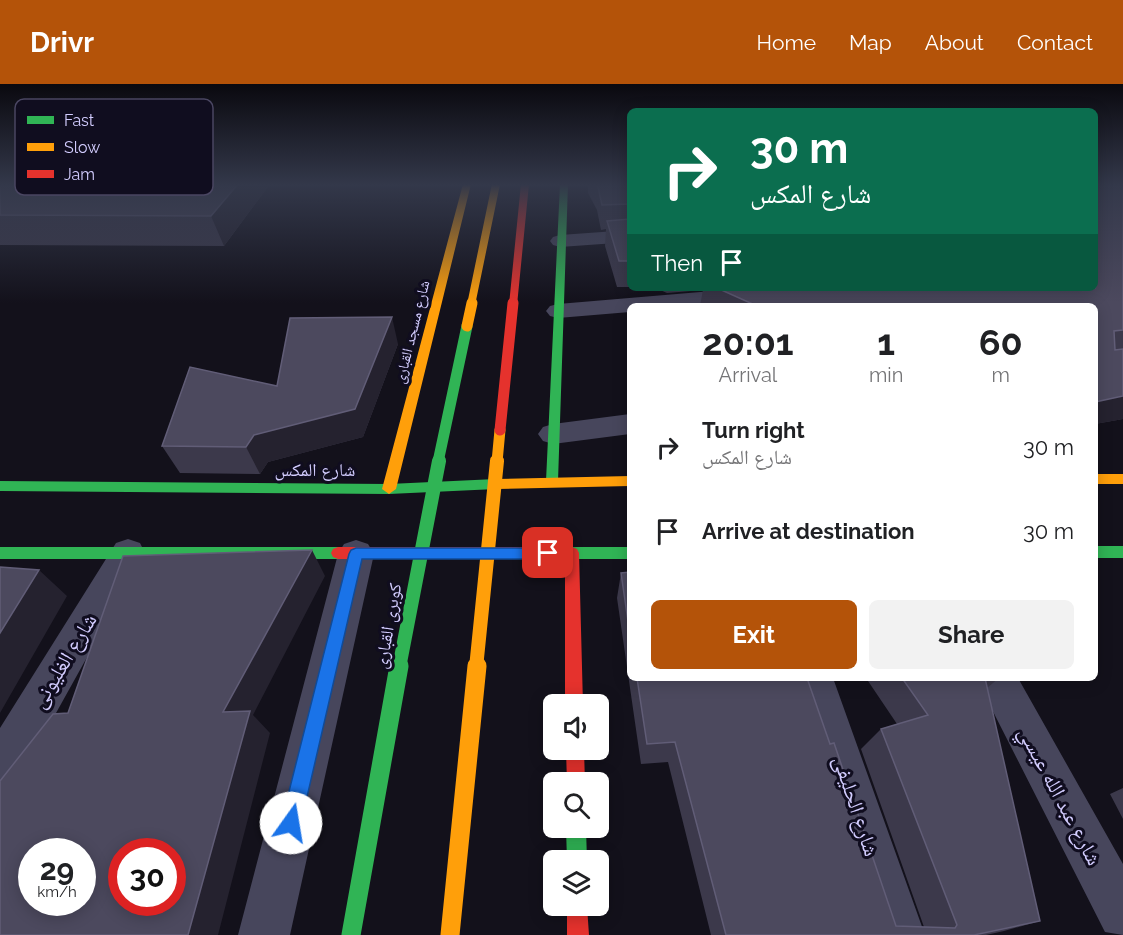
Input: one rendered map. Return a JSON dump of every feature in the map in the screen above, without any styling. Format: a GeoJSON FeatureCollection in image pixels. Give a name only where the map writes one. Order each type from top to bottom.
{"type":"FeatureCollection","features":[{"type":"Feature","properties":{"kind":"main road","name":"شارع مسجد القبارى"},"geometry":{"type":"LineString","coordinates":[[389,489],[457,224]]}},
{"type":"Feature","properties":{"kind":"main road","name":"كوبرى القبارى"},"geometry":{"type":"LineString","coordinates":[[351,935],[419,555],[488,224]]}},
{"type":"Feature","properties":{"kind":"main road"},"geometry":{"type":"LineString","coordinates":[[450,935],[521,224]]}},
{"type":"Feature","properties":{"kind":"main road"},"geometry":{"type":"LineString","coordinates":[[552,481],[561,224]]}},
{"type":"Feature","properties":{"kind":"main road"},"geometry":{"type":"LineString","coordinates":[[1098,479],[1123,479]]}},
{"type":"Feature","properties":{"kind":"main road","name":"شارع المكس"},"geometry":{"type":"LineString","coordinates":[[0,486],[389,489],[552,481],[627,481]]}},
{"type":"Feature","properties":{"kind":"main road"},"geometry":{"type":"LineString","coordinates":[[1098,552],[1123,552]]}},
{"type":"Feature","properties":{"kind":"main road"},"geometry":{"type":"LineString","coordinates":[[0,553],[627,553]]}},
{"type":"Feature","properties":{"kind":"main road"},"geometry":{"type":"LineString","coordinates":[[572,553],[574,694]]}},
{"type":"Feature","properties":{"kind":"main road"},"geometry":{"type":"LineString","coordinates":[[578,916],[578,935]]}},
{"type":"Feature","properties":{"kind":"street"},"geometry":{"type":"LineString","coordinates":[[560,241],[627,236]]}},
{"type":"Feature","properties":{"kind":"street"},"geometry":{"type":"LineString","coordinates":[[652,303],[794,291]]}},
{"type":"Feature","properties":{"kind":"street"},"geometry":{"type":"LineString","coordinates":[[832,291],[842,303]]}},
{"type":"Feature","properties":{"kind":"street"},"geometry":{"type":"LineString","coordinates":[[558,311],[627,305]]}},
{"type":"Feature","properties":{"kind":"street"},"geometry":{"type":"LineString","coordinates":[[553,434],[627,424]]}},
{"type":"Feature","properties":{"kind":"street","name":"شارع الغليونى"},"geometry":{"type":"LineString","coordinates":[[0,768],[128,553]]}},
{"type":"Feature","properties":{"kind":"street"},"geometry":{"type":"LineString","coordinates":[[264,935],[356,554]]}},
{"type":"Feature","properties":{"kind":"street","name":"شارع الحليفى"},"geometry":{"type":"LineString","coordinates":[[814,681],[899,935]]}},
{"type":"Feature","properties":{"kind":"street","name":"شارع عبد الله عيسي"},"geometry":{"type":"LineString","coordinates":[[998,681],[1123,914]]}},
{"type":"Feature","properties":{"kind":"building"},"geometry":{"type":"Polygon","coordinates":[[[608,224],[627,224],[627,261],[619,261],[608,224]]]}},
{"type":"Feature","properties":{"kind":"building"},"geometry":{"type":"Polygon","coordinates":[[[1098,224],[1123,224],[1123,330],[1114,331],[1115,350],[1123,349],[1123,396],[1098,401],[1098,303],[750,303],[724,291],[1098,291],[1098,224]]]}},
{"type":"Feature","properties":{"kind":"building"},"geometry":{"type":"Polygon","coordinates":[[[392,317],[355,409],[254,435],[246,447],[162,446],[190,367],[277,386],[290,318],[392,317]]]}},
{"type":"Feature","properties":{"kind":"building"},"geometry":{"type":"Polygon","coordinates":[[[312,550],[223,712],[250,711],[188,935],[0,935],[0,781],[53,714],[68,713],[123,556],[312,550]]]}},
{"type":"Feature","properties":{"kind":"building"},"geometry":{"type":"Polygon","coordinates":[[[0,567],[39,570],[0,633],[0,567]]]}},
{"type":"Feature","properties":{"kind":"building"},"geometry":{"type":"Polygon","coordinates":[[[627,572],[627,614],[621,573],[627,572]]]}},
{"type":"Feature","properties":{"kind":"building"},"geometry":{"type":"Polygon","coordinates":[[[637,681],[808,681],[830,744],[834,743],[896,926],[955,928],[957,925],[881,729],[928,715],[904,681],[986,681],[1040,921],[974,935],[726,935],[675,742],[647,744],[637,681]]]}},
{"type":"Feature","properties":{"kind":"traffic: fast"},"geometry":{"type":"LineString","coordinates":[[552,481],[562,224]]}},
{"type":"Feature","properties":{"kind":"traffic: fast"},"geometry":{"type":"LineString","coordinates":[[351,935],[419,555],[467,326]]}},
{"type":"Feature","properties":{"kind":"traffic: fast"},"geometry":{"type":"LineString","coordinates":[[0,486],[389,489],[496,484]]}},
{"type":"Feature","properties":{"kind":"traffic: fast"},"geometry":{"type":"LineString","coordinates":[[1098,552],[1123,552]]}},
{"type":"Feature","properties":{"kind":"traffic: fast"},"geometry":{"type":"LineString","coordinates":[[0,553],[338,553]]}},
{"type":"Feature","properties":{"kind":"traffic: fast"},"geometry":{"type":"LineString","coordinates":[[539,553],[627,553]]}},
{"type":"Feature","properties":{"kind":"traffic: fast"},"geometry":{"type":"LineString","coordinates":[[576,838],[577,850]]}},
{"type":"Feature","properties":{"kind":"traffic: slow"},"geometry":{"type":"LineString","coordinates":[[389,489],[457,224]]}},
{"type":"Feature","properties":{"kind":"traffic: slow"},"geometry":{"type":"LineString","coordinates":[[467,326],[488,224]]}},
{"type":"Feature","properties":{"kind":"traffic: slow"},"geometry":{"type":"LineString","coordinates":[[450,935],[500,430]]}},
{"type":"Feature","properties":{"kind":"traffic: slow"},"geometry":{"type":"LineString","coordinates":[[1098,479],[1123,479]]}},
{"type":"Feature","properties":{"kind":"traffic: slow"},"geometry":{"type":"LineString","coordinates":[[496,484],[627,481]]}},
{"type":"Feature","properties":{"kind":"traffic: jam"},"geometry":{"type":"LineString","coordinates":[[500,430],[521,224]]}},
{"type":"Feature","properties":{"kind":"traffic: jam"},"geometry":{"type":"LineString","coordinates":[[338,553],[539,553]]}},
{"type":"Feature","properties":{"kind":"traffic: jam"},"geometry":{"type":"LineString","coordinates":[[572,553],[574,694]]}},
{"type":"Feature","properties":{"kind":"traffic: jam"},"geometry":{"type":"LineString","coordinates":[[575,760],[576,772]]}},
{"type":"Feature","properties":{"kind":"traffic: jam"},"geometry":{"type":"LineString","coordinates":[[577,916],[578,935]]}},
{"type":"Feature","properties":{"kind":"route"},"geometry":{"type":"LineString","coordinates":[[291,823],[356,554],[548,553]]}}]}
